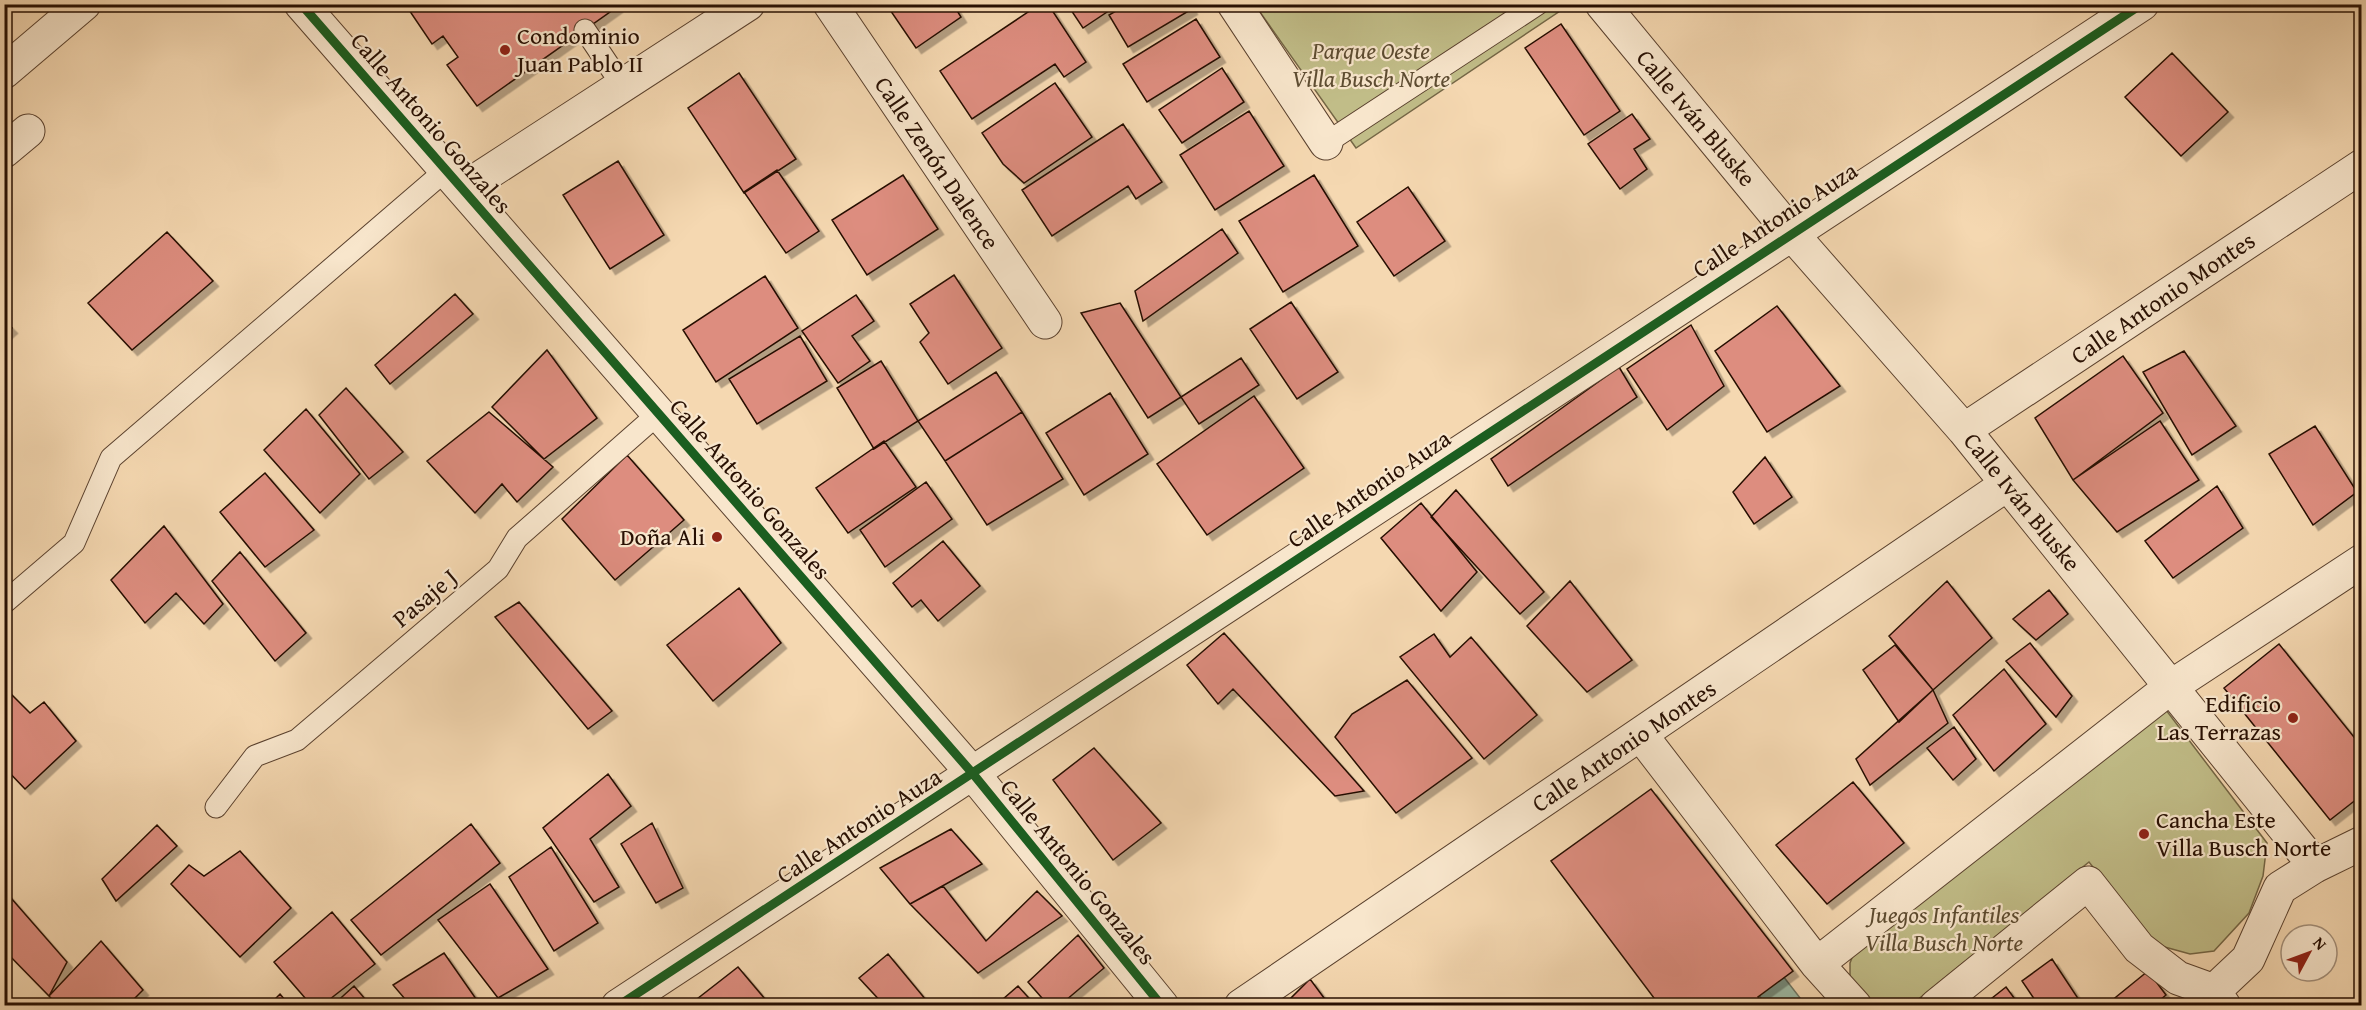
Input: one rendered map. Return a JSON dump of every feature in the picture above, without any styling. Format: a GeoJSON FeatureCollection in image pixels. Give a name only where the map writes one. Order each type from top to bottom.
{"type":"FeatureCollection","features":[{"type":"Feature","properties":{"kind":"street"},"geometry":{"type":"LineString","coordinates":[[4,72],[84,4]]}},
{"type":"Feature","properties":{"kind":"street","name":"Calle Antonio Gonzales"},"geometry":{"type":"LineString","coordinates":[[301,4],[974,775],[1162,1005]]}},
{"type":"Feature","properties":{"kind":"street"},"geometry":{"type":"LineString","coordinates":[[455,179],[622,85],[748,4]]}},
{"type":"Feature","properties":{"kind":"street","name":"Calle Zenón Dalence"},"geometry":{"type":"LineString","coordinates":[[830,4],[1045,322]]}},
{"type":"Feature","properties":{"kind":"street"},"geometry":{"type":"LineString","coordinates":[[1234,4],[1326,143]]}},
{"type":"Feature","properties":{"kind":"street","name":"Calle Iván Bluske"},"geometry":{"type":"LineString","coordinates":[[1602,4],[1791,233],[1964,430],[2315,866]]}},
{"type":"Feature","properties":{"kind":"street","name":"Calle Antonio Auza"},"geometry":{"type":"LineString","coordinates":[[618,1005],[974,775],[1791,233],[2142,4]]}},
{"type":"Feature","properties":{"kind":"street","name":"Calle Antonio Montes"},"geometry":{"type":"LineString","coordinates":[[1964,430],[2361,166]]}},
{"type":"Feature","properties":{"kind":"street","name":"Calle Antonio Montes"},"geometry":{"type":"LineString","coordinates":[[1241,1005],[2006,485]]}},
{"type":"Feature","properties":{"kind":"street"},"geometry":{"type":"LineString","coordinates":[[1817,964],[2172,686],[2361,561]]}},
{"type":"Feature","properties":{"kind":"street"},"geometry":{"type":"LineString","coordinates":[[1641,735],[1817,964],[1855,1005]]}},
{"type":"Feature","properties":{"kind":"street"},"geometry":{"type":"LineString","coordinates":[[1936,1005],[2088,883],[2139,948],[2178,978],[2219,998],[2248,959],[2280,888],[2315,866],[2361,843]]}},
{"type":"Feature","properties":{"kind":"lane"},"geometry":{"type":"LineString","coordinates":[[1326,143],[1538,4]]}},
{"type":"Feature","properties":{"kind":"lane"},"geometry":{"type":"LineString","coordinates":[[585,30],[622,85]]}},
{"type":"Feature","properties":{"kind":"lane"},"geometry":{"type":"LineString","coordinates":[[4,603],[74,543],[111,458],[455,179]]}},
{"type":"Feature","properties":{"kind":"lane","name":"Pasaje J"},"geometry":{"type":"LineString","coordinates":[[216,807],[255,756],[297,740],[498,569],[517,538],[658,414]]}},
{"type":"Feature","properties":{"kind":"green space","name":"Parque Oeste Villa Busch Norte"},"geometry":{"type":"Polygon","coordinates":[[[1255,5],[1569,5],[1356,148],[1255,5]]]}},
{"type":"Feature","properties":{"kind":"green space","name":"Juegos Infantiles Villa Busch Norte"},"geometry":{"type":"Polygon","coordinates":[[[2163,706],[2267,843],[2263,876],[2249,913],[2214,951],[2190,954],[2154,944],[2089,862],[1911,1005],[1871,1005],[1864,1001],[1850,979],[1850,963],[1855,950],[2163,706]]]}},
{"type":"Feature","properties":{"kind":"shaded area"},"geometry":{"type":"Polygon","coordinates":[[[1783,976],[1804,1003],[1801,1005],[1753,1006],[1761,998],[1758,994],[1783,976]]]}},
{"type":"Feature","properties":{"kind":"building","name":"Condominio Juan Pablo II"},"geometry":{"type":"Polygon","coordinates":[[[405,4],[615,4],[617,7],[477,106],[447,65],[458,57],[443,36],[432,44],[405,4]]]}},
{"type":"Feature","properties":{"kind":"building"},"geometry":{"type":"Polygon","coordinates":[[[886,4],[953,4],[961,17],[916,48],[886,4]]]}},
{"type":"Feature","properties":{"kind":"building"},"geometry":{"type":"Polygon","coordinates":[[[1040,4],[1048,4],[1086,62],[1064,77],[1055,64],[972,119],[940,71],[1040,4]]]}},
{"type":"Feature","properties":{"kind":"building"},"geometry":{"type":"Polygon","coordinates":[[[1067,4],[1119,4],[1083,28],[1067,4]]]}},
{"type":"Feature","properties":{"kind":"building"},"geometry":{"type":"Polygon","coordinates":[[[1128,4],[1189,4],[1192,9],[1128,47],[1109,15],[1128,4]]]}},
{"type":"Feature","properties":{"kind":"building"},"geometry":{"type":"Polygon","coordinates":[[[1196,19],[1220,57],[1147,102],[1123,64],[1196,19]]]}},
{"type":"Feature","properties":{"kind":"building"},"geometry":{"type":"Polygon","coordinates":[[[1561,24],[1620,111],[1584,135],[1525,48],[1561,24]]]}},
{"type":"Feature","properties":{"kind":"building"},"geometry":{"type":"Polygon","coordinates":[[[2172,53],[2228,112],[2181,156],[2125,97],[2172,53]]]}},
{"type":"Feature","properties":{"kind":"building"},"geometry":{"type":"Polygon","coordinates":[[[1222,68],[1244,102],[1182,143],[1159,110],[1222,68]]]}},
{"type":"Feature","properties":{"kind":"building"},"geometry":{"type":"Polygon","coordinates":[[[739,73],[796,159],[744,193],[688,108],[739,73]]]}},
{"type":"Feature","properties":{"kind":"building"},"geometry":{"type":"Polygon","coordinates":[[[1055,83],[1092,137],[1024,183],[1003,164],[982,133],[1055,83]]]}},
{"type":"Feature","properties":{"kind":"building"},"geometry":{"type":"Polygon","coordinates":[[[1249,111],[1284,166],[1215,210],[1180,155],[1249,111]]]}},
{"type":"Feature","properties":{"kind":"building"},"geometry":{"type":"Polygon","coordinates":[[[1632,114],[1650,139],[1634,149],[1647,169],[1620,189],[1588,144],[1632,114]]]}},
{"type":"Feature","properties":{"kind":"building"},"geometry":{"type":"Polygon","coordinates":[[[1123,124],[1162,182],[1136,199],[1128,186],[1052,236],[1022,190],[1123,124]]]}},
{"type":"Feature","properties":{"kind":"building"},"geometry":{"type":"Polygon","coordinates":[[[618,161],[664,235],[610,269],[563,195],[618,161]]]}},
{"type":"Feature","properties":{"kind":"building"},"geometry":{"type":"Polygon","coordinates":[[[777,170],[819,231],[786,253],[744,192],[777,170]]]}},
{"type":"Feature","properties":{"kind":"building"},"geometry":{"type":"Polygon","coordinates":[[[903,175],[938,229],[867,275],[832,220],[903,175]]]}},
{"type":"Feature","properties":{"kind":"building"},"geometry":{"type":"Polygon","coordinates":[[[1314,175],[1358,246],[1283,292],[1239,221],[1314,175]]]}},
{"type":"Feature","properties":{"kind":"building"},"geometry":{"type":"Polygon","coordinates":[[[1408,187],[1445,241],[1394,276],[1357,222],[1408,187]]]}},
{"type":"Feature","properties":{"kind":"building"},"geometry":{"type":"Polygon","coordinates":[[[1222,229],[1238,253],[1143,321],[1135,291],[1222,229]]]}},
{"type":"Feature","properties":{"kind":"building"},"geometry":{"type":"Polygon","coordinates":[[[167,232],[213,281],[132,350],[88,303],[167,232]]]}},
{"type":"Feature","properties":{"kind":"building"},"geometry":{"type":"Polygon","coordinates":[[[954,275],[1002,348],[948,384],[920,342],[929,333],[910,304],[954,275]]]}},
{"type":"Feature","properties":{"kind":"building"},"geometry":{"type":"Polygon","coordinates":[[[765,276],[798,328],[716,382],[683,330],[765,276]]]}},
{"type":"Feature","properties":{"kind":"building"},"geometry":{"type":"Polygon","coordinates":[[[455,294],[473,314],[390,384],[375,365],[455,294]]]}},
{"type":"Feature","properties":{"kind":"building"},"geometry":{"type":"Polygon","coordinates":[[[856,295],[874,321],[852,336],[870,361],[838,383],[802,331],[856,295]]]}},
{"type":"Feature","properties":{"kind":"building"},"geometry":{"type":"Polygon","coordinates":[[[1291,302],[1338,372],[1297,399],[1250,329],[1291,302]]]}},
{"type":"Feature","properties":{"kind":"building"},"geometry":{"type":"Polygon","coordinates":[[[1120,303],[1181,397],[1148,418],[1081,313],[1120,303]]]}},
{"type":"Feature","properties":{"kind":"building"},"geometry":{"type":"Polygon","coordinates":[[[1777,306],[1840,386],[1767,432],[1715,351],[1777,306]]]}},
{"type":"Feature","properties":{"kind":"building"},"geometry":{"type":"Polygon","coordinates":[[[4,320],[12,328],[4,335],[4,320]]]}},
{"type":"Feature","properties":{"kind":"building"},"geometry":{"type":"Polygon","coordinates":[[[1691,325],[1724,386],[1667,430],[1627,369],[1691,325]]]}},
{"type":"Feature","properties":{"kind":"building"},"geometry":{"type":"Polygon","coordinates":[[[800,336],[827,381],[757,424],[729,379],[800,336]]]}},
{"type":"Feature","properties":{"kind":"building"},"geometry":{"type":"Polygon","coordinates":[[[547,350],[597,418],[544,459],[492,407],[547,350]]]}},
{"type":"Feature","properties":{"kind":"building"},"geometry":{"type":"Polygon","coordinates":[[[2184,351],[2236,426],[2192,455],[2143,372],[2184,351]]]}},
{"type":"Feature","properties":{"kind":"building"},"geometry":{"type":"Polygon","coordinates":[[[2123,356],[2163,413],[2073,480],[2035,418],[2123,356]]]}},
{"type":"Feature","properties":{"kind":"building"},"geometry":{"type":"Polygon","coordinates":[[[1241,358],[1259,385],[1199,424],[1181,397],[1241,358]]]}},
{"type":"Feature","properties":{"kind":"building"},"geometry":{"type":"Polygon","coordinates":[[[881,361],[918,421],[874,449],[837,388],[881,361]]]}},
{"type":"Feature","properties":{"kind":"building"},"geometry":{"type":"Polygon","coordinates":[[[1619,367],[1637,397],[1508,486],[1491,459],[1619,367]]]}},
{"type":"Feature","properties":{"kind":"building"},"geometry":{"type":"Polygon","coordinates":[[[996,372],[1022,412],[945,461],[918,421],[996,372]]]}},
{"type":"Feature","properties":{"kind":"building"},"geometry":{"type":"Polygon","coordinates":[[[346,388],[403,452],[369,479],[319,415],[346,388]]]}},
{"type":"Feature","properties":{"kind":"building"},"geometry":{"type":"Polygon","coordinates":[[[1110,393],[1148,454],[1084,495],[1046,433],[1110,393]]]}},
{"type":"Feature","properties":{"kind":"building"},"geometry":{"type":"Polygon","coordinates":[[[1254,396],[1304,468],[1207,535],[1157,464],[1254,396]]]}},
{"type":"Feature","properties":{"kind":"building"},"geometry":{"type":"Polygon","coordinates":[[[306,409],[360,474],[320,513],[264,450],[306,409]]]}},
{"type":"Feature","properties":{"kind":"building"},"geometry":{"type":"Polygon","coordinates":[[[489,412],[553,467],[517,502],[502,484],[475,513],[427,461],[489,412]]]}},
{"type":"Feature","properties":{"kind":"building"},"geometry":{"type":"Polygon","coordinates":[[[1022,412],[1063,479],[987,525],[945,461],[1022,412]]]}},
{"type":"Feature","properties":{"kind":"building"},"geometry":{"type":"Polygon","coordinates":[[[2160,421],[2199,480],[2117,532],[2073,480],[2160,421]]]}},
{"type":"Feature","properties":{"kind":"building"},"geometry":{"type":"Polygon","coordinates":[[[2315,426],[2357,492],[2313,525],[2269,454],[2315,426]]]}},
{"type":"Feature","properties":{"kind":"building"},"geometry":{"type":"Polygon","coordinates":[[[884,441],[916,487],[848,533],[816,488],[884,441]]]}},
{"type":"Feature","properties":{"kind":"building"},"geometry":{"type":"Polygon","coordinates":[[[627,455],[684,520],[615,580],[562,519],[627,455]]]}},
{"type":"Feature","properties":{"kind":"building"},"geometry":{"type":"Polygon","coordinates":[[[1765,457],[1792,497],[1754,524],[1733,492],[1765,457]]]}},
{"type":"Feature","properties":{"kind":"building"},"geometry":{"type":"Polygon","coordinates":[[[265,473],[314,530],[265,567],[220,512],[265,473]]]}},
{"type":"Feature","properties":{"kind":"building"},"geometry":{"type":"Polygon","coordinates":[[[926,482],[952,519],[885,567],[860,530],[926,482]]]}},
{"type":"Feature","properties":{"kind":"building"},"geometry":{"type":"Polygon","coordinates":[[[2217,486],[2243,528],[2173,578],[2145,541],[2217,486]]]}},
{"type":"Feature","properties":{"kind":"building"},"geometry":{"type":"Polygon","coordinates":[[[1456,490],[1544,592],[1520,614],[1431,517],[1456,490]]]}},
{"type":"Feature","properties":{"kind":"building"},"geometry":{"type":"Polygon","coordinates":[[[1421,503],[1477,572],[1441,611],[1381,538],[1421,503]]]}},
{"type":"Feature","properties":{"kind":"building"},"geometry":{"type":"Polygon","coordinates":[[[164,526],[223,604],[204,624],[176,593],[145,623],[111,580],[164,526]]]}},
{"type":"Feature","properties":{"kind":"building"},"geometry":{"type":"Polygon","coordinates":[[[943,541],[980,586],[938,621],[921,600],[912,607],[893,583],[943,541]]]}},
{"type":"Feature","properties":{"kind":"building"},"geometry":{"type":"Polygon","coordinates":[[[240,552],[306,633],[275,661],[212,581],[240,552]]]}},
{"type":"Feature","properties":{"kind":"building"},"geometry":{"type":"Polygon","coordinates":[[[1570,581],[1632,660],[1587,692],[1527,626],[1570,581]]]}},
{"type":"Feature","properties":{"kind":"building"},"geometry":{"type":"Polygon","coordinates":[[[1947,581],[1992,638],[1933,690],[1889,636],[1947,581]]]}},
{"type":"Feature","properties":{"kind":"building"},"geometry":{"type":"Polygon","coordinates":[[[739,588],[781,643],[713,701],[667,645],[739,588]]]}},
{"type":"Feature","properties":{"kind":"building"},"geometry":{"type":"Polygon","coordinates":[[[2049,590],[2068,614],[2036,640],[2013,619],[2049,590]]]}},
{"type":"Feature","properties":{"kind":"building"},"geometry":{"type":"Polygon","coordinates":[[[519,602],[612,711],[588,729],[495,617],[519,602]]]}},
{"type":"Feature","properties":{"kind":"building"},"geometry":{"type":"Polygon","coordinates":[[[1224,633],[1364,791],[1335,796],[1233,689],[1218,704],[1187,665],[1224,633]]]}},
{"type":"Feature","properties":{"kind":"building"},"geometry":{"type":"Polygon","coordinates":[[[1434,634],[1450,657],[1471,637],[1537,715],[1484,759],[1400,657],[1434,634]]]}},
{"type":"Feature","properties":{"kind":"building"},"geometry":{"type":"Polygon","coordinates":[[[2030,643],[2072,696],[2056,717],[2006,661],[2030,643]]]}},
{"type":"Feature","properties":{"kind":"building","name":"Edificio Las Terrazas"},"geometry":{"type":"Polygon","coordinates":[[[2279,644],[2362,747],[2362,795],[2330,820],[2224,688],[2279,644]]]}},
{"type":"Feature","properties":{"kind":"building"},"geometry":{"type":"Polygon","coordinates":[[[1895,645],[1933,690],[1899,722],[1863,670],[1895,645]]]}},
{"type":"Feature","properties":{"kind":"building"},"geometry":{"type":"Polygon","coordinates":[[[2004,669],[2046,724],[1994,771],[1953,715],[2004,669]]]}},
{"type":"Feature","properties":{"kind":"building"},"geometry":{"type":"Polygon","coordinates":[[[1407,680],[1472,758],[1396,813],[1335,737],[1352,714],[1407,680]]]}},
{"type":"Feature","properties":{"kind":"building"},"geometry":{"type":"Polygon","coordinates":[[[4,687],[30,713],[44,702],[76,741],[25,789],[4,767],[4,687]]]}},
{"type":"Feature","properties":{"kind":"building"},"geometry":{"type":"Polygon","coordinates":[[[1933,690],[1948,723],[1870,785],[1856,759],[1933,690]]]}},
{"type":"Feature","properties":{"kind":"building"},"geometry":{"type":"Polygon","coordinates":[[[1954,727],[1976,759],[1953,780],[1927,748],[1954,727]]]}},
{"type":"Feature","properties":{"kind":"building"},"geometry":{"type":"Polygon","coordinates":[[[1094,748],[1161,823],[1113,860],[1053,780],[1094,748]]]}},
{"type":"Feature","properties":{"kind":"building"},"geometry":{"type":"Polygon","coordinates":[[[608,774],[631,806],[590,839],[619,887],[594,902],[543,828],[608,774]]]}},
{"type":"Feature","properties":{"kind":"building"},"geometry":{"type":"Polygon","coordinates":[[[1853,782],[1904,843],[1827,904],[1776,845],[1853,782]]]}},
{"type":"Feature","properties":{"kind":"building"},"geometry":{"type":"Polygon","coordinates":[[[1651,789],[1793,971],[1758,997],[1764,1006],[1660,1006],[1551,861],[1651,789]]]}},
{"type":"Feature","properties":{"kind":"building"},"geometry":{"type":"Polygon","coordinates":[[[652,823],[683,888],[656,903],[621,844],[652,823]]]}},
{"type":"Feature","properties":{"kind":"building"},"geometry":{"type":"Polygon","coordinates":[[[471,824],[500,863],[381,955],[351,920],[471,824]]]}},
{"type":"Feature","properties":{"kind":"building"},"geometry":{"type":"Polygon","coordinates":[[[157,825],[177,846],[116,901],[102,879],[157,825]]]}},
{"type":"Feature","properties":{"kind":"building"},"geometry":{"type":"Polygon","coordinates":[[[951,829],[982,864],[910,904],[880,868],[951,829]]]}},
{"type":"Feature","properties":{"kind":"building"},"geometry":{"type":"Polygon","coordinates":[[[551,847],[598,923],[554,951],[509,877],[551,847]]]}},
{"type":"Feature","properties":{"kind":"building"},"geometry":{"type":"Polygon","coordinates":[[[240,851],[291,908],[240,957],[171,884],[189,865],[204,876],[240,851]]]}},
{"type":"Feature","properties":{"kind":"building"},"geometry":{"type":"Polygon","coordinates":[[[490,884],[548,969],[498,998],[438,920],[490,884]]]}},
{"type":"Feature","properties":{"kind":"building"},"geometry":{"type":"Polygon","coordinates":[[[943,886],[986,941],[1037,891],[1062,916],[978,973],[910,904],[943,886]]]}},
{"type":"Feature","properties":{"kind":"building"},"geometry":{"type":"Polygon","coordinates":[[[4,890],[67,962],[49,996],[4,950],[4,890]]]}},
{"type":"Feature","properties":{"kind":"building"},"geometry":{"type":"Polygon","coordinates":[[[332,912],[375,964],[321,1006],[312,1006],[274,962],[332,912]]]}},
{"type":"Feature","properties":{"kind":"building"},"geometry":{"type":"Polygon","coordinates":[[[1078,935],[1104,968],[1059,1006],[1049,1006],[1028,982],[1078,935]]]}},
{"type":"Feature","properties":{"kind":"building"},"geometry":{"type":"Polygon","coordinates":[[[101,941],[143,990],[127,1006],[58,1006],[49,996],[101,941]]]}},
{"type":"Feature","properties":{"kind":"building"},"geometry":{"type":"Polygon","coordinates":[[[444,953],[481,1006],[411,1006],[393,985],[444,953]]]}},
{"type":"Feature","properties":{"kind":"building"},"geometry":{"type":"Polygon","coordinates":[[[888,954],[931,1006],[885,1006],[859,978],[888,954]]]}},
{"type":"Feature","properties":{"kind":"building"},"geometry":{"type":"Polygon","coordinates":[[[2052,959],[2083,1006],[2039,1006],[2022,981],[2052,959]]]}},
{"type":"Feature","properties":{"kind":"building"},"geometry":{"type":"Polygon","coordinates":[[[738,967],[771,1006],[688,1006],[738,967]]]}},
{"type":"Feature","properties":{"kind":"building"},"geometry":{"type":"Polygon","coordinates":[[[2148,971],[2166,995],[2153,1006],[2105,1006],[2148,971]]]}},
{"type":"Feature","properties":{"kind":"building"},"geometry":{"type":"Polygon","coordinates":[[[1310,979],[1330,1006],[1289,1006],[1287,1002],[1310,979]]]}},
{"type":"Feature","properties":{"kind":"building"},"geometry":{"type":"Polygon","coordinates":[[[354,986],[371,1006],[332,1006],[354,986]]]}},
{"type":"Feature","properties":{"kind":"building"},"geometry":{"type":"Polygon","coordinates":[[[1018,986],[1036,1006],[995,1006],[1018,986]]]}},
{"type":"Feature","properties":{"kind":"building"},"geometry":{"type":"Polygon","coordinates":[[[2006,987],[2020,1006],[1982,1006],[2006,987]]]}},
{"type":"Feature","properties":{"kind":"building"},"geometry":{"type":"Polygon","coordinates":[[[280,994],[290,1006],[268,1006],[280,994]]]}},
{"type":"Feature","properties":{"kind":"cycle path"},"geometry":{"type":"LineString","coordinates":[[301,4],[974,775],[1162,1006]]}},
{"type":"Feature","properties":{"kind":"cycle path"},"geometry":{"type":"LineString","coordinates":[[618,1006],[2142,4]]}},
{"type":"Feature","properties":{"kind":"place","name":"Condominio Juan Pablo II"},"geometry":{"type":"Point","coordinates":[505,50]}},
{"type":"Feature","properties":{"kind":"place","name":"Doña Ali"},"geometry":{"type":"Point","coordinates":[717,537]}},
{"type":"Feature","properties":{"kind":"place","name":"Edificio Las Terrazas"},"geometry":{"type":"Point","coordinates":[2293,718]}},
{"type":"Feature","properties":{"kind":"place","name":"Cancha Este Villa Busch Norte"},"geometry":{"type":"Point","coordinates":[2144,834]}}]}
